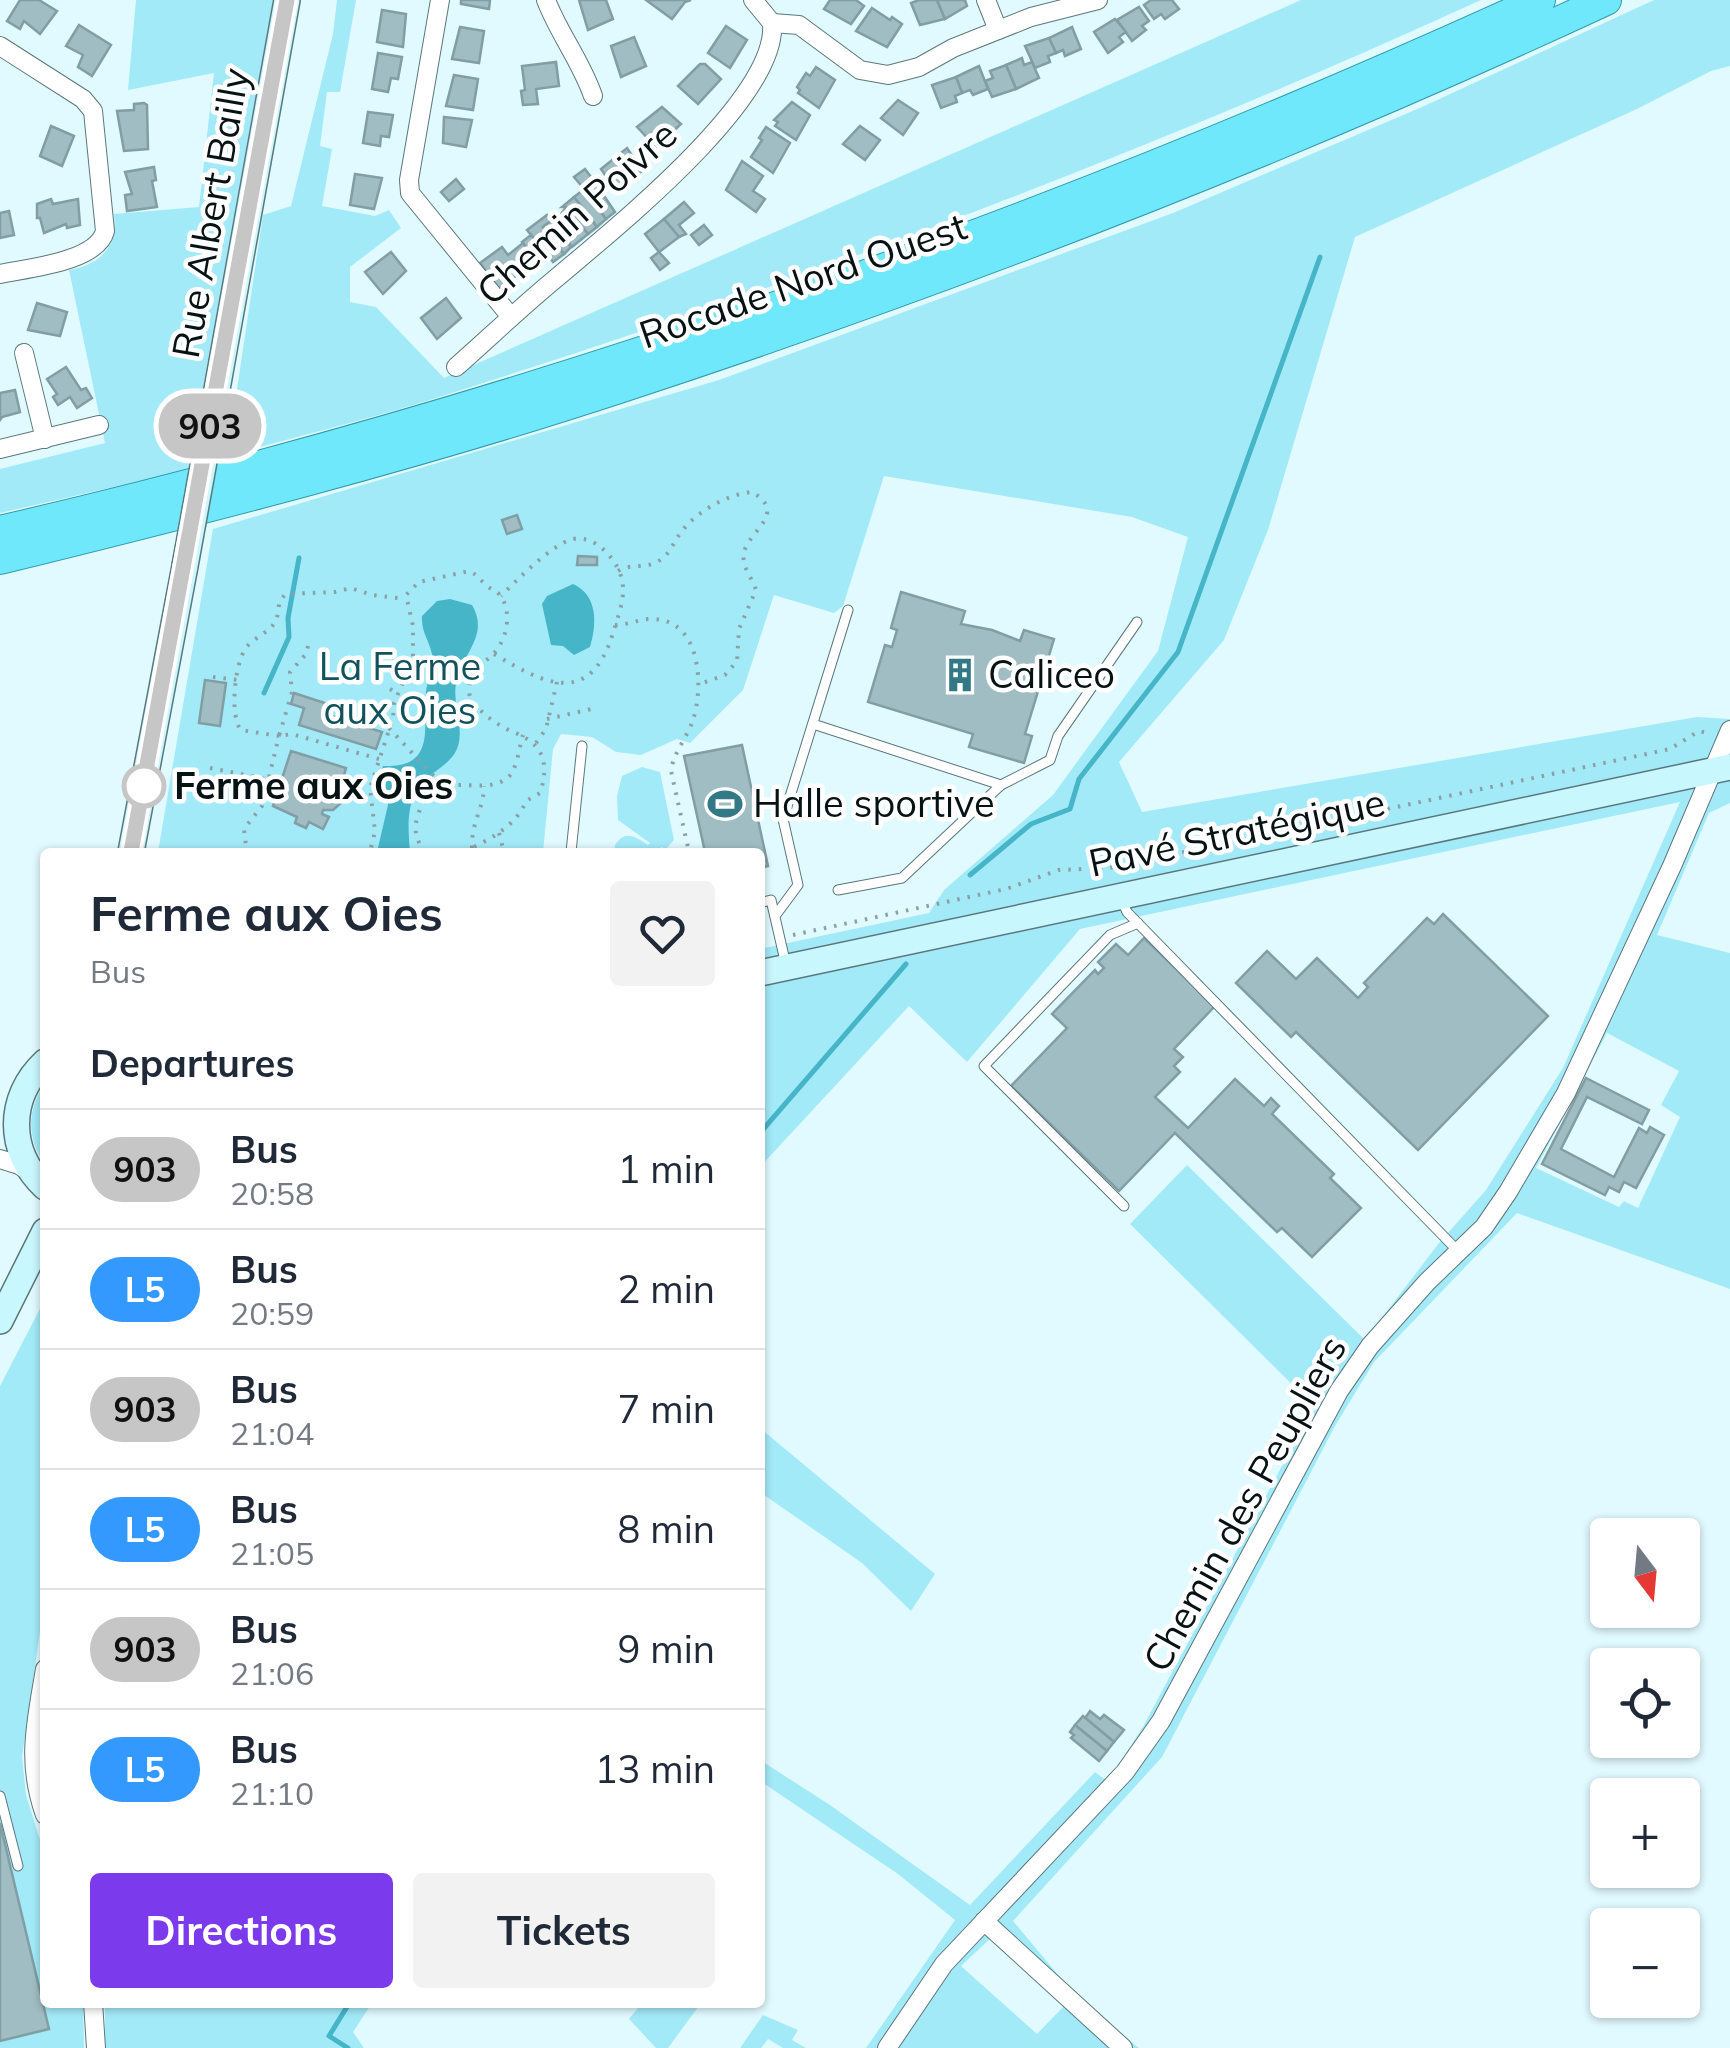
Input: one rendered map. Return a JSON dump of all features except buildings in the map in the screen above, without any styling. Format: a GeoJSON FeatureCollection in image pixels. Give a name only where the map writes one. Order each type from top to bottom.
{"type":"FeatureCollection","features":[{"type":"Feature","properties":{"kind":"highway","name":"Rocade Nord Ouest"},"geometry":{"type":"LineString","coordinates":[[0,531],[358,438],[750,315],[1141,171],[1540,0]]}},
{"type":"Feature","properties":{"kind":"highway","name":"Rocade Nord Ouest"},"geometry":{"type":"LineString","coordinates":[[0,559],[258,494],[438,443],[615,390],[802,326],[1036,241],[1204,174],[1606,0]]}},
{"type":"Feature","properties":{"kind":"main road","name":"Rue Albert Bailly"},"geometry":{"type":"LineString","coordinates":[[132,848],[288,0]]}},
{"type":"Feature","properties":{"kind":"main road","name":"Pavé Stratégique"},"geometry":{"type":"LineString","coordinates":[[765,972],[1120,896],[1725,751]]}},
{"type":"Feature","properties":{"kind":"main road"},"geometry":{"type":"LineString","coordinates":[[40,1068],[9,1111],[22,1156],[40,1181]]}},
{"type":"Feature","properties":{"kind":"main road"},"geometry":{"type":"LineString","coordinates":[[0,1321],[40,1241]]}},
{"type":"Feature","properties":{"kind":"main road"},"geometry":{"type":"LineString","coordinates":[[0,1336],[40,1281]]}},
{"type":"Feature","properties":{"kind":"street"},"geometry":{"type":"LineString","coordinates":[[440,0],[410,193],[512,317]]}},
{"type":"Feature","properties":{"kind":"street"},"geometry":{"type":"LineString","coordinates":[[546,0],[562,39],[583,66],[593,96]]}},
{"type":"Feature","properties":{"kind":"street"},"geometry":{"type":"LineString","coordinates":[[753,0],[772,23],[799,25],[860,70],[888,75],[919,68],[953,48],[1040,14],[1098,0]]}},
{"type":"Feature","properties":{"kind":"street"},"geometry":{"type":"LineString","coordinates":[[986,0],[998,30]]}},
{"type":"Feature","properties":{"kind":"street","name":"Chemin Poivre"},"geometry":{"type":"LineString","coordinates":[[456,367],[644,204],[700,148],[759,72],[769,52],[772,23]]}},
{"type":"Feature","properties":{"kind":"street"},"geometry":{"type":"LineString","coordinates":[[0,46],[83,99],[93,111],[104,231],[100,244],[87,253],[0,274]]}},
{"type":"Feature","properties":{"kind":"street"},"geometry":{"type":"LineString","coordinates":[[24,353],[45,438]]}},
{"type":"Feature","properties":{"kind":"street"},"geometry":{"type":"LineString","coordinates":[[0,449],[100,426]]}},
{"type":"Feature","properties":{"kind":"street","name":"Chemin des Peupliers"},"geometry":{"type":"LineString","coordinates":[[888,2048],[944,1964],[1125,1772],[1161,1721],[1338,1390],[1370,1346],[1484,1227],[1566,1093],[1725,751]]}},
{"type":"Feature","properties":{"kind":"street"},"geometry":{"type":"LineString","coordinates":[[0,1159],[19,1165],[40,1182]]}},
{"type":"Feature","properties":{"kind":"street"},"geometry":{"type":"LineString","coordinates":[[40,1702],[32,1756],[40,1801]]}},
{"type":"Feature","properties":{"kind":"street"},"geometry":{"type":"LineString","coordinates":[[984,1921],[1123,2048]]}},
{"type":"Feature","properties":{"kind":"street"},"geometry":{"type":"LineString","coordinates":[[93,2008],[96,2048]]}},
{"type":"Feature","properties":{"kind":"lane"},"geometry":{"type":"LineString","coordinates":[[775,916],[798,885],[783,819],[848,610]]}},
{"type":"Feature","properties":{"kind":"lane"},"geometry":{"type":"LineString","coordinates":[[838,890],[902,878],[1000,785],[1050,760],[1058,736],[1136,622]]}},
{"type":"Feature","properties":{"kind":"lane"},"geometry":{"type":"LineString","coordinates":[[813,724],[1000,785]]}},
{"type":"Feature","properties":{"kind":"lane"},"geometry":{"type":"LineString","coordinates":[[571,848],[582,746]]}},
{"type":"Feature","properties":{"kind":"lane"},"geometry":{"type":"LineString","coordinates":[[1120,896],[1127,912],[1458,1252]]}},
{"type":"Feature","properties":{"kind":"lane"},"geometry":{"type":"LineString","coordinates":[[765,901],[771,900],[787,967]]}},
{"type":"Feature","properties":{"kind":"lane"},"geometry":{"type":"LineString","coordinates":[[1124,1206],[984,1066],[1110,934],[1138,923]]}},
{"type":"Feature","properties":{"kind":"lane"},"geometry":{"type":"LineString","coordinates":[[0,1796],[18,1866]]}},
{"type":"Feature","properties":{"kind":"path"},"geometry":{"type":"LineString","coordinates":[[618,571],[631,565],[653,564],[672,549],[682,530],[730,497],[752,492],[762,498],[767,506],[766,516],[744,554],[743,563],[756,590],[739,629],[737,662],[725,675],[700,684]]}},
{"type":"Feature","properties":{"kind":"path"},"geometry":{"type":"LineString","coordinates":[[494,654],[528,674],[556,682],[577,682],[590,677],[600,667],[616,626],[624,588],[618,571],[598,544],[572,539],[501,596]]}},
{"type":"Feature","properties":{"kind":"path"},"geometry":{"type":"LineString","coordinates":[[372,848],[375,831],[370,788],[398,694],[413,660],[413,626],[406,595],[419,582],[469,571],[501,596],[508,616],[502,641],[494,654],[476,667],[470,698],[510,732],[536,743],[544,763],[540,793],[526,801],[520,815],[499,832],[472,848]]}},
{"type":"Feature","properties":{"kind":"path"},"geometry":{"type":"LineString","coordinates":[[379,759],[292,734],[241,730],[236,723],[234,702],[245,648],[274,624],[279,600],[286,594],[351,588],[372,596],[407,599]]}},
{"type":"Feature","properties":{"kind":"path"},"geometry":{"type":"LineString","coordinates":[[616,626],[652,619],[680,626],[688,636],[700,684],[692,724],[672,760],[672,770],[688,848]]}},
{"type":"Feature","properties":{"kind":"path"},"geometry":{"type":"LineString","coordinates":[[249,848],[244,828],[262,806],[292,692],[290,672],[308,646]]}},
{"type":"Feature","properties":{"kind":"path"},"geometry":{"type":"LineString","coordinates":[[213,677],[238,680]]}},
{"type":"Feature","properties":{"kind":"path"},"geometry":{"type":"LineString","coordinates":[[536,743],[546,729],[556,682]]}},
{"type":"Feature","properties":{"kind":"path"},"geometry":{"type":"LineString","coordinates":[[390,690],[398,694]]}},
{"type":"Feature","properties":{"kind":"path"},"geometry":{"type":"LineString","coordinates":[[548,719],[596,708]]}},
{"type":"Feature","properties":{"kind":"path"},"geometry":{"type":"LineString","coordinates":[[389,728],[443,786]]}},
{"type":"Feature","properties":{"kind":"path"},"geometry":{"type":"LineString","coordinates":[[780,938],[994,892],[1060,870],[1109,868],[1670,749],[1699,731],[1725,751]]}},
{"type":"Feature","properties":{"kind":"path"},"geometry":{"type":"LineString","coordinates":[[422,848],[415,832],[420,808],[443,786],[484,786],[511,775],[522,735]]}},
{"type":"Feature","properties":{"kind":"path"},"geometry":{"type":"LineString","coordinates":[[210,768],[267,778]]}},
{"type":"Feature","properties":{"kind":"path"},"geometry":{"type":"LineString","coordinates":[[472,848],[472,826],[484,786]]}},
{"type":"Feature","properties":{"kind":"path"},"geometry":{"type":"LineString","coordinates":[[499,832],[503,848]]}},
{"type":"Feature","properties":{"kind":"green space"},"geometry":{"type":"Polygon","coordinates":[[[136,0],[273,0],[188,470],[0,513],[0,469],[105,443],[69,270],[90,264],[105,252],[113,236],[114,214],[199,207],[214,73],[128,90],[136,0]]]}},
{"type":"Feature","properties":{"kind":"green space"},"geometry":{"type":"Polygon","coordinates":[[[337,0],[356,0],[340,92],[327,92],[320,146],[332,149],[322,206],[375,216],[389,210],[401,228],[350,267],[350,302],[376,307],[444,378],[1301,0],[1481,0],[1229,110],[844,260],[452,393],[227,456],[263,215],[291,206],[333,34],[337,0]]]}},
{"type":"Feature","properties":{"kind":"green space","name":"La Ferme aux Oies"},"geometry":{"type":"Polygon","coordinates":[[[1654,0],[1730,0],[1730,66],[1711,71],[1637,109],[1355,237],[1268,530],[1224,640],[1119,762],[1142,812],[1697,717],[1730,719],[1730,803],[1709,813],[1657,935],[1730,953],[1730,1289],[1517,1213],[1374,1362],[1335,1426],[1162,1757],[1013,1921],[1080,2001],[1139,2048],[866,2048],[955,1920],[898,1874],[765,1784],[765,1763],[970,1905],[1095,1772],[1108,1782],[1144,1725],[1314,1406],[1130,1224],[1187,1165],[1365,1340],[1439,1243],[1486,1190],[1563,1068],[1680,802],[1080,929],[967,1062],[909,1006],[765,1162],[765,948],[929,913],[944,890],[1053,795],[1158,651],[1188,537],[1132,517],[884,476],[843,606],[834,613],[774,595],[743,690],[690,743],[677,739],[641,755],[616,752],[592,737],[561,734],[553,749],[543,848],[159,848],[213,529],[719,380],[1173,213],[1422,107],[1654,0]],[[1607,1033],[1536,1168],[1619,1207],[1624,1201],[1638,1208],[1680,1117],[1661,1105],[1679,1071],[1607,1033]],[[992,1937],[961,1966],[1037,2034],[1064,2006],[992,1937]]]}},
{"type":"Feature","properties":{"kind":"green space"},"geometry":{"type":"Polygon","coordinates":[[[642,767],[660,772],[674,840],[667,848],[615,848],[627,836],[650,843],[618,820],[617,796],[622,776],[642,767]]]}},
{"type":"Feature","properties":{"kind":"green space"},"geometry":{"type":"Polygon","coordinates":[[[40,1092],[40,1157],[31,1124],[40,1092]]]}},
{"type":"Feature","properties":{"kind":"green space"},"geometry":{"type":"Polygon","coordinates":[[[40,1309],[40,1631],[22,1757],[26,1795],[40,1840],[40,2008],[83,2008],[84,2048],[0,2048],[0,1386],[40,1309]]]}},
{"type":"Feature","properties":{"kind":"green space"},"geometry":{"type":"Polygon","coordinates":[[[765,1432],[935,1574],[911,1611],[862,1563],[765,1495],[765,1432]]]}},
{"type":"Feature","properties":{"kind":"green space"},"geometry":{"type":"Polygon","coordinates":[[[105,2008],[369,2008],[353,2032],[364,2048],[105,2048],[105,2008]]]}},
{"type":"Feature","properties":{"kind":"green space"},"geometry":{"type":"Polygon","coordinates":[[[638,2008],[697,2008],[668,2048],[656,2048],[629,2019],[638,2008]]]}},
{"type":"Feature","properties":{"kind":"green space"},"geometry":{"type":"Polygon","coordinates":[[[763,2015],[798,2030],[792,2040],[806,2048],[783,2048],[768,2039],[761,2048],[740,2048],[763,2015]]]}},
{"type":"Feature","properties":{"kind":"shaded area"},"geometry":{"type":"Polygon","coordinates":[[[573,584],[587,595],[594,611],[590,647],[574,655],[563,646],[551,645],[542,604],[547,596],[573,584]]]}},
{"type":"Feature","properties":{"kind":"shaded area"},"geometry":{"type":"Polygon","coordinates":[[[450,599],[472,605],[477,616],[476,635],[456,684],[458,745],[452,757],[414,795],[409,814],[410,848],[378,848],[388,805],[387,797],[376,789],[383,766],[412,760],[424,742],[426,692],[433,659],[422,616],[437,601],[450,599]]]}},
{"type":"Feature","properties":{"kind":"waterway"},"geometry":{"type":"LineString","coordinates":[[970,875],[1031,824],[1070,809],[1079,779],[1178,652],[1320,257]]}},
{"type":"Feature","properties":{"kind":"waterway"},"geometry":{"type":"LineString","coordinates":[[264,693],[289,637],[288,618],[299,558]]}},
{"type":"Feature","properties":{"kind":"waterway"},"geometry":{"type":"LineString","coordinates":[[765,1127],[906,964]]}},
{"type":"Feature","properties":{"kind":"waterway"},"geometry":{"type":"LineString","coordinates":[[346,2008],[329,2036],[348,2048]]}},
{"type":"Feature","properties":{"kind":"bus line","name":"903"},"geometry":{"type":"LineString","coordinates":[[132,848],[287,0]]}},
{"type":"Feature","properties":{"kind":"place","name":"Caliceo"},"geometry":{"type":"Point","coordinates":[960,675]}},
{"type":"Feature","properties":{"kind":"place","name":"Ferme aux Oies"},"geometry":{"type":"Point","coordinates":[144,786]}},
{"type":"Feature","properties":{"kind":"place","name":"Halle sportive"},"geometry":{"type":"Point","coordinates":[725,804]}}]}
